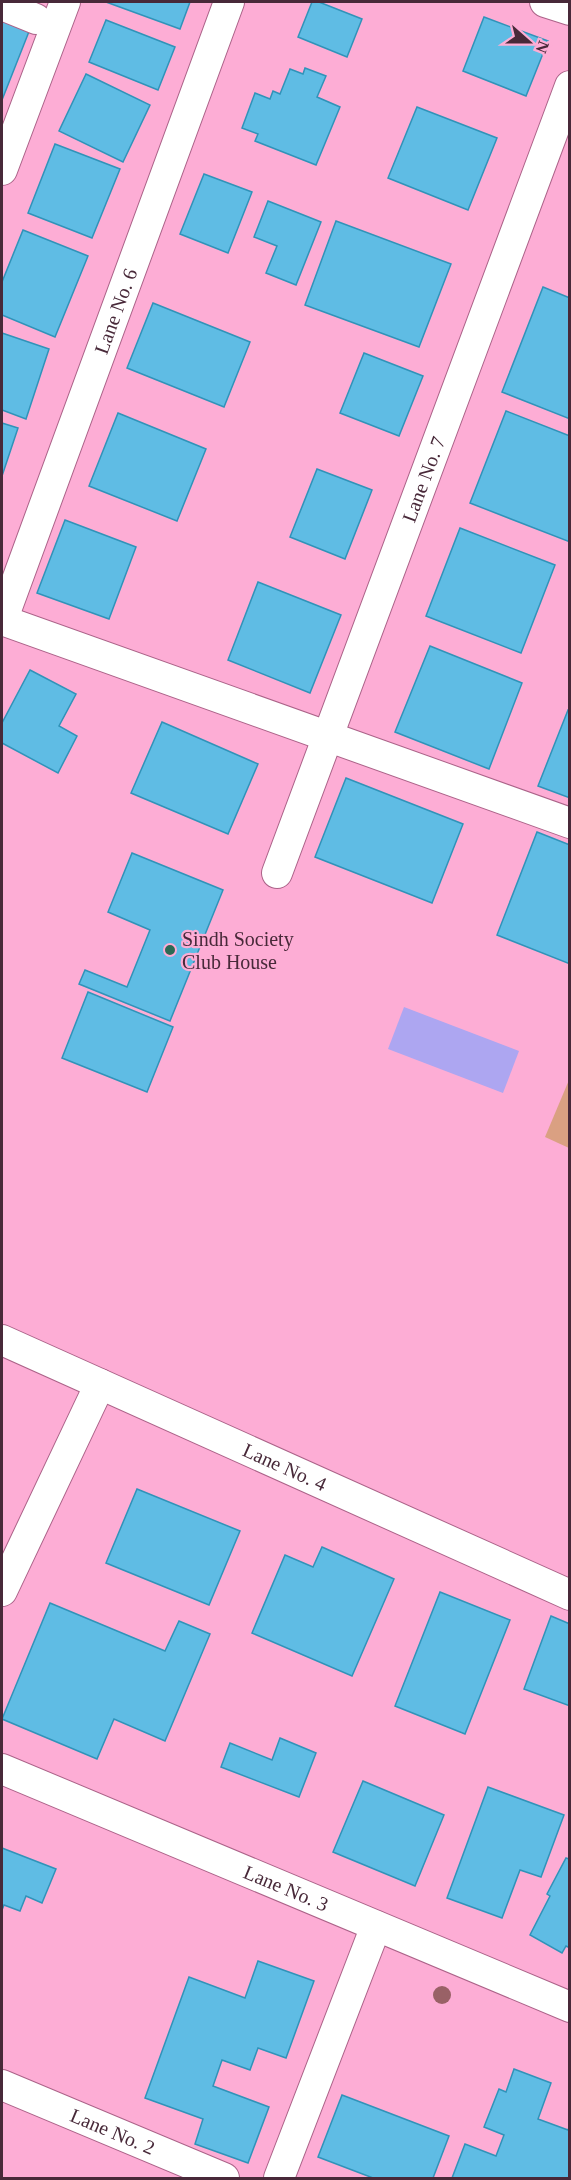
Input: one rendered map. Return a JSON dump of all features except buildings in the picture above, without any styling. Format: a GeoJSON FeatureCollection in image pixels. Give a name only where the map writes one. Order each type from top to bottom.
{"type":"FeatureCollection","features":[{"type":"Feature","properties":{"kind":"street"},"geometry":{"type":"LineString","coordinates":[[2,171],[65,2]]}},
{"type":"Feature","properties":{"kind":"street","name":"Lane No. 6"},"geometry":{"type":"LineString","coordinates":[[2,620],[229,2]]}},
{"type":"Feature","properties":{"kind":"street"},"geometry":{"type":"LineString","coordinates":[[545,2],[570,10]]}},
{"type":"Feature","properties":{"kind":"street"},"geometry":{"type":"LineString","coordinates":[[2,5],[36,19]]}},
{"type":"Feature","properties":{"kind":"street","name":"Lane No. 7"},"geometry":{"type":"LineString","coordinates":[[277,873],[570,86]]}},
{"type":"Feature","properties":{"kind":"street"},"geometry":{"type":"LineString","coordinates":[[2,620],[570,823]]}},
{"type":"Feature","properties":{"kind":"street","name":"Lane No. 4"},"geometry":{"type":"LineString","coordinates":[[2,1340],[570,1595]]}},
{"type":"Feature","properties":{"kind":"street"},"geometry":{"type":"LineString","coordinates":[[2,1590],[100,1384]]}},
{"type":"Feature","properties":{"kind":"street","name":"Lane No. 3"},"geometry":{"type":"LineString","coordinates":[[2,1769],[570,2007]]}},
{"type":"Feature","properties":{"kind":"street"},"geometry":{"type":"LineString","coordinates":[[279,2178],[376,1926]]}},
{"type":"Feature","properties":{"kind":"street","name":"Lane No. 2"},"geometry":{"type":"LineString","coordinates":[[2,2085],[224,2178]]}},
{"type":"Feature","properties":{"kind":"shaded area"},"geometry":{"type":"Polygon","coordinates":[[[404,1007],[519,1051],[503,1093],[388,1049],[404,1007]]]}},
{"type":"Feature","properties":{"kind":"shaded area"},"geometry":{"type":"Polygon","coordinates":[[[569,1080],[570,1148],[545,1137],[569,1080]]]}},
{"type":"Feature","properties":{"kind":"place","name":"Sindh Society Club House"},"geometry":{"type":"Point","coordinates":[170,950]}}]}
